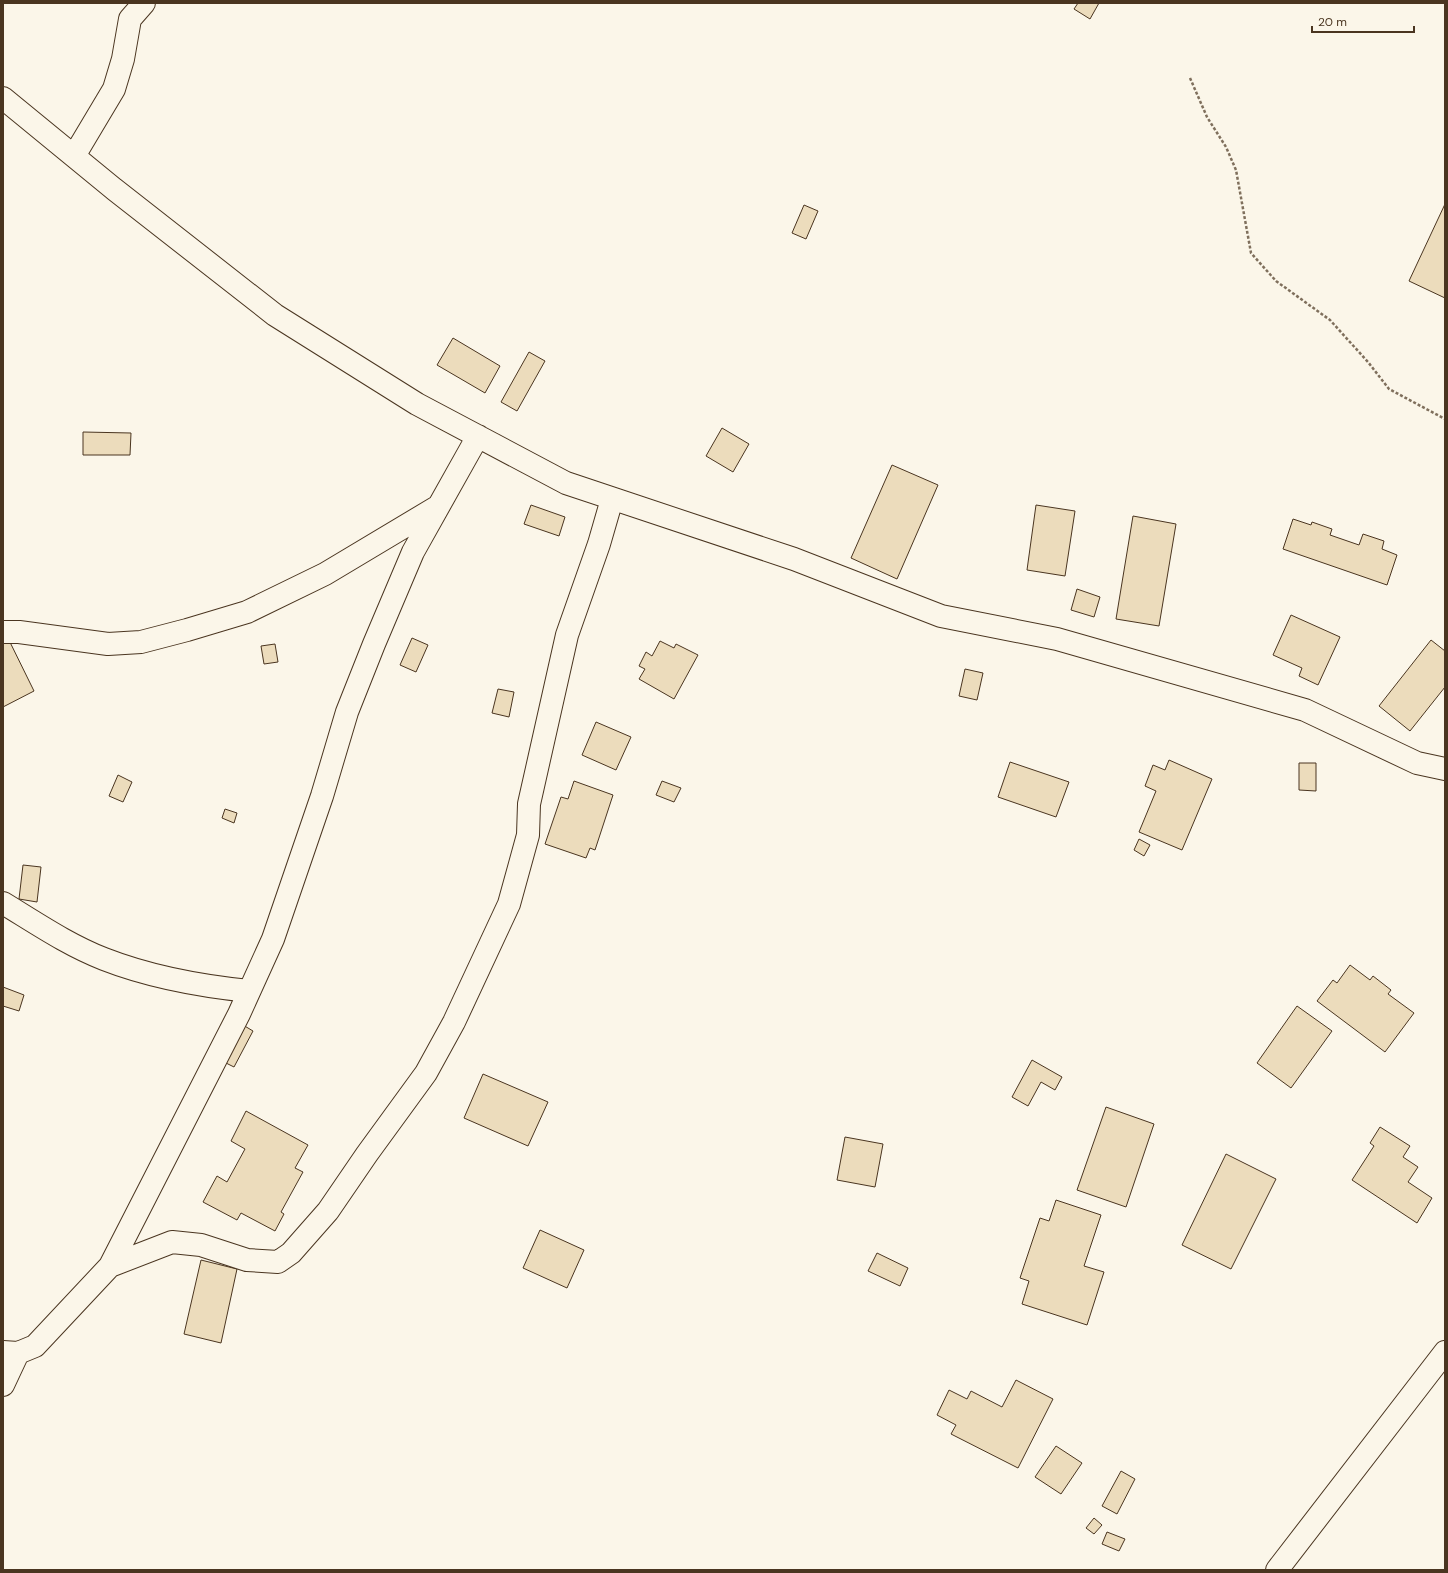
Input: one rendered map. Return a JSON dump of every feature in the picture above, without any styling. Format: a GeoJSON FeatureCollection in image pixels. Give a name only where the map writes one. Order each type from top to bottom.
{"type":"FeatureCollection","features":[{"type":"Feature","properties":{"kind":"street"},"geometry":{"type":"LineString","coordinates":[[74,156],[114,89],[123,59],[130,19],[144,3]]}},
{"type":"Feature","properties":{"kind":"street"},"geometry":{"type":"LineString","coordinates":[[3,98],[275,315],[417,404],[566,483],[794,560],[941,616],[1057,639],[1305,710],[1417,763],[1445,769]]}},
{"type":"Feature","properties":{"kind":"street"},"geometry":{"type":"LineString","coordinates":[[3,1385],[10,1352],[35,1346],[110,1266],[249,991],[273,939],[355,692],[413,552],[478,436]]}},
{"type":"Feature","properties":{"kind":"street"},"geometry":{"type":"LineString","coordinates":[[110,1266],[172,1242],[201,1245],[248,1260],[278,1262],[291,1253],[328,1211],[367,1154],[426,1073],[454,1022],[509,904],[528,835],[528,804],[567,635],[599,544],[612,499]]}},
{"type":"Feature","properties":{"kind":"street"},"geometry":{"type":"LineString","coordinates":[[3,632],[19,632],[108,644],[141,642],[186,630],[247,612],[325,574],[438,507]]}},
{"type":"Feature","properties":{"kind":"street"},"geometry":{"type":"LineString","coordinates":[[3,903],[61,939],[104,959],[131,968],[207,986],[249,991]]}},
{"type":"Feature","properties":{"kind":"street"},"geometry":{"type":"LineString","coordinates":[[1277,1570],[1445,1352]]}},
{"type":"Feature","properties":{"kind":"path"},"geometry":{"type":"LineString","coordinates":[[1190,78],[1207,117],[1226,147],[1236,170],[1251,253],[1276,281],[1330,320],[1368,362],[1389,389],[1445,419]]}},
{"type":"Feature","properties":{"kind":"building"},"geometry":{"type":"Polygon","coordinates":[[[1078,3],[1099,3],[1090,19],[1074,9],[1078,3]]]}},
{"type":"Feature","properties":{"kind":"building"},"geometry":{"type":"Polygon","coordinates":[[[1445,204],[1445,298],[1409,281],[1445,204]]]}},
{"type":"Feature","properties":{"kind":"building"},"geometry":{"type":"Polygon","coordinates":[[[804,205],[818,211],[806,239],[792,233],[804,205]]]}},
{"type":"Feature","properties":{"kind":"building"},"geometry":{"type":"Polygon","coordinates":[[[453,338],[500,366],[485,393],[437,365],[453,338]]]}},
{"type":"Feature","properties":{"kind":"building"},"geometry":{"type":"Polygon","coordinates":[[[529,352],[545,361],[517,411],[501,402],[529,352]]]}},
{"type":"Feature","properties":{"kind":"building"},"geometry":{"type":"Polygon","coordinates":[[[722,428],[749,444],[733,472],[706,456],[722,428]]]}},
{"type":"Feature","properties":{"kind":"building"},"geometry":{"type":"Polygon","coordinates":[[[83,432],[131,433],[130,455],[83,455],[83,432]]]}},
{"type":"Feature","properties":{"kind":"building"},"geometry":{"type":"Polygon","coordinates":[[[892,465],[938,485],[897,579],[851,558],[892,465]]]}},
{"type":"Feature","properties":{"kind":"building"},"geometry":{"type":"Polygon","coordinates":[[[531,505],[565,517],[559,536],[524,524],[531,505]]]}},
{"type":"Feature","properties":{"kind":"building"},"geometry":{"type":"Polygon","coordinates":[[[1036,505],[1075,511],[1065,576],[1027,570],[1036,505]]]}},
{"type":"Feature","properties":{"kind":"building"},"geometry":{"type":"Polygon","coordinates":[[[1133,516],[1176,524],[1159,626],[1116,619],[1133,516]]]}},
{"type":"Feature","properties":{"kind":"building"},"geometry":{"type":"Polygon","coordinates":[[[1293,519],[1311,525],[1312,522],[1332,529],[1330,535],[1359,545],[1363,534],[1384,541],[1382,549],[1397,555],[1387,585],[1283,549],[1293,519]]]}},
{"type":"Feature","properties":{"kind":"building"},"geometry":{"type":"Polygon","coordinates":[[[1077,589],[1100,597],[1094,617],[1071,610],[1077,589]]]}},
{"type":"Feature","properties":{"kind":"building"},"geometry":{"type":"Polygon","coordinates":[[[1291,615],[1340,637],[1318,685],[1299,676],[1302,668],[1273,655],[1291,615]]]}},
{"type":"Feature","properties":{"kind":"building"},"geometry":{"type":"Polygon","coordinates":[[[4,630],[34,691],[3,707],[3,631],[4,630]]]}},
{"type":"Feature","properties":{"kind":"building"},"geometry":{"type":"Polygon","coordinates":[[[412,638],[428,645],[416,672],[400,665],[412,638]]]}},
{"type":"Feature","properties":{"kind":"building"},"geometry":{"type":"Polygon","coordinates":[[[1431,640],[1445,651],[1445,687],[1410,731],[1379,706],[1431,640]]]}},
{"type":"Feature","properties":{"kind":"building"},"geometry":{"type":"Polygon","coordinates":[[[660,641],[674,648],[676,644],[698,655],[674,699],[639,679],[645,669],[639,666],[646,652],[652,656],[660,641]]]}},
{"type":"Feature","properties":{"kind":"building"},"geometry":{"type":"Polygon","coordinates":[[[275,644],[278,662],[264,664],[261,646],[275,644]]]}},
{"type":"Feature","properties":{"kind":"building"},"geometry":{"type":"Polygon","coordinates":[[[965,669],[983,673],[977,700],[959,696],[965,669]]]}},
{"type":"Feature","properties":{"kind":"building"},"geometry":{"type":"Polygon","coordinates":[[[498,689],[514,692],[509,717],[492,713],[498,689]]]}},
{"type":"Feature","properties":{"kind":"building"},"geometry":{"type":"Polygon","coordinates":[[[596,722],[631,737],[616,770],[582,755],[596,722]]]}},
{"type":"Feature","properties":{"kind":"building"},"geometry":{"type":"Polygon","coordinates":[[[1169,760],[1212,779],[1182,850],[1139,832],[1156,791],[1145,786],[1153,765],[1165,770],[1169,760]]]}},
{"type":"Feature","properties":{"kind":"building"},"geometry":{"type":"Polygon","coordinates":[[[1010,762],[1069,782],[1056,817],[998,797],[1010,762]]]}},
{"type":"Feature","properties":{"kind":"building"},"geometry":{"type":"Polygon","coordinates":[[[1299,763],[1316,763],[1316,791],[1299,790],[1299,763]]]}},
{"type":"Feature","properties":{"kind":"building"},"geometry":{"type":"Polygon","coordinates":[[[118,775],[132,782],[123,802],[109,796],[118,775]]]}},
{"type":"Feature","properties":{"kind":"building"},"geometry":{"type":"Polygon","coordinates":[[[574,781],[613,795],[595,850],[590,848],[586,858],[545,844],[561,797],[568,799],[574,781]]]}},
{"type":"Feature","properties":{"kind":"building"},"geometry":{"type":"Polygon","coordinates":[[[662,781],[681,788],[674,802],[656,795],[662,781]]]}},
{"type":"Feature","properties":{"kind":"building"},"geometry":{"type":"Polygon","coordinates":[[[225,809],[237,813],[234,823],[222,818],[225,809]]]}},
{"type":"Feature","properties":{"kind":"building"},"geometry":{"type":"Polygon","coordinates":[[[1139,839],[1150,845],[1144,856],[1134,850],[1139,839]]]}},
{"type":"Feature","properties":{"kind":"building"},"geometry":{"type":"Polygon","coordinates":[[[23,865],[41,867],[37,902],[19,899],[23,865]]]}},
{"type":"Feature","properties":{"kind":"building"},"geometry":{"type":"Polygon","coordinates":[[[1350,965],[1370,980],[1373,976],[1391,990],[1388,994],[1414,1013],[1385,1052],[1317,1001],[1333,980],[1337,983],[1350,965]]]}},
{"type":"Feature","properties":{"kind":"building"},"geometry":{"type":"Polygon","coordinates":[[[3,987],[24,995],[19,1011],[3,1006],[3,987]]]}},
{"type":"Feature","properties":{"kind":"building"},"geometry":{"type":"Polygon","coordinates":[[[1297,1006],[1332,1031],[1291,1088],[1257,1063],[1297,1006]]]}},
{"type":"Feature","properties":{"kind":"building"},"geometry":{"type":"Polygon","coordinates":[[[238,1022],[253,1031],[234,1067],[218,1059],[238,1022]]]}},
{"type":"Feature","properties":{"kind":"building"},"geometry":{"type":"Polygon","coordinates":[[[1032,1060],[1062,1077],[1055,1090],[1041,1082],[1028,1106],[1012,1097],[1032,1060]]]}},
{"type":"Feature","properties":{"kind":"building"},"geometry":{"type":"Polygon","coordinates":[[[483,1074],[548,1102],[528,1146],[464,1118],[483,1074]]]}},
{"type":"Feature","properties":{"kind":"building"},"geometry":{"type":"Polygon","coordinates":[[[1106,1107],[1154,1124],[1126,1207],[1077,1190],[1106,1107]]]}},
{"type":"Feature","properties":{"kind":"building"},"geometry":{"type":"Polygon","coordinates":[[[246,1111],[308,1145],[295,1168],[303,1172],[281,1212],[284,1214],[275,1231],[241,1213],[237,1220],[203,1202],[217,1176],[227,1182],[245,1149],[231,1141],[246,1111]]]}},
{"type":"Feature","properties":{"kind":"building"},"geometry":{"type":"Polygon","coordinates":[[[1380,1127],[1410,1146],[1403,1157],[1418,1167],[1408,1182],[1432,1198],[1417,1223],[1352,1180],[1374,1146],[1370,1143],[1380,1127]]]}},
{"type":"Feature","properties":{"kind":"building"},"geometry":{"type":"Polygon","coordinates":[[[845,1137],[883,1144],[875,1187],[837,1180],[845,1137]]]}},
{"type":"Feature","properties":{"kind":"building"},"geometry":{"type":"Polygon","coordinates":[[[1226,1154],[1276,1179],[1231,1269],[1182,1245],[1226,1154]]]}},
{"type":"Feature","properties":{"kind":"building"},"geometry":{"type":"Polygon","coordinates":[[[1056,1200],[1101,1215],[1084,1266],[1104,1272],[1087,1325],[1022,1304],[1029,1281],[1020,1278],[1040,1218],[1049,1221],[1056,1200]]]}},
{"type":"Feature","properties":{"kind":"building"},"geometry":{"type":"Polygon","coordinates":[[[540,1230],[584,1250],[567,1288],[523,1268],[540,1230]]]}},
{"type":"Feature","properties":{"kind":"building"},"geometry":{"type":"Polygon","coordinates":[[[877,1253],[908,1268],[900,1286],[868,1271],[877,1253]]]}},
{"type":"Feature","properties":{"kind":"building"},"geometry":{"type":"Polygon","coordinates":[[[201,1260],[237,1269],[221,1343],[184,1334],[201,1260]]]}},
{"type":"Feature","properties":{"kind":"building"},"geometry":{"type":"Polygon","coordinates":[[[1016,1380],[1053,1399],[1018,1468],[951,1434],[956,1425],[937,1415],[949,1390],[967,1399],[971,1391],[1002,1407],[1016,1380]]]}},
{"type":"Feature","properties":{"kind":"building"},"geometry":{"type":"Polygon","coordinates":[[[1056,1446],[1082,1463],[1061,1494],[1035,1477],[1056,1446]]]}},
{"type":"Feature","properties":{"kind":"building"},"geometry":{"type":"Polygon","coordinates":[[[1121,1471],[1135,1479],[1117,1514],[1102,1506],[1121,1471]]]}},
{"type":"Feature","properties":{"kind":"building"},"geometry":{"type":"Polygon","coordinates":[[[1094,1518],[1102,1525],[1094,1534],[1086,1528],[1094,1518]]]}},
{"type":"Feature","properties":{"kind":"building"},"geometry":{"type":"Polygon","coordinates":[[[1107,1532],[1125,1539],[1119,1551],[1102,1544],[1107,1532]]]}}]}
